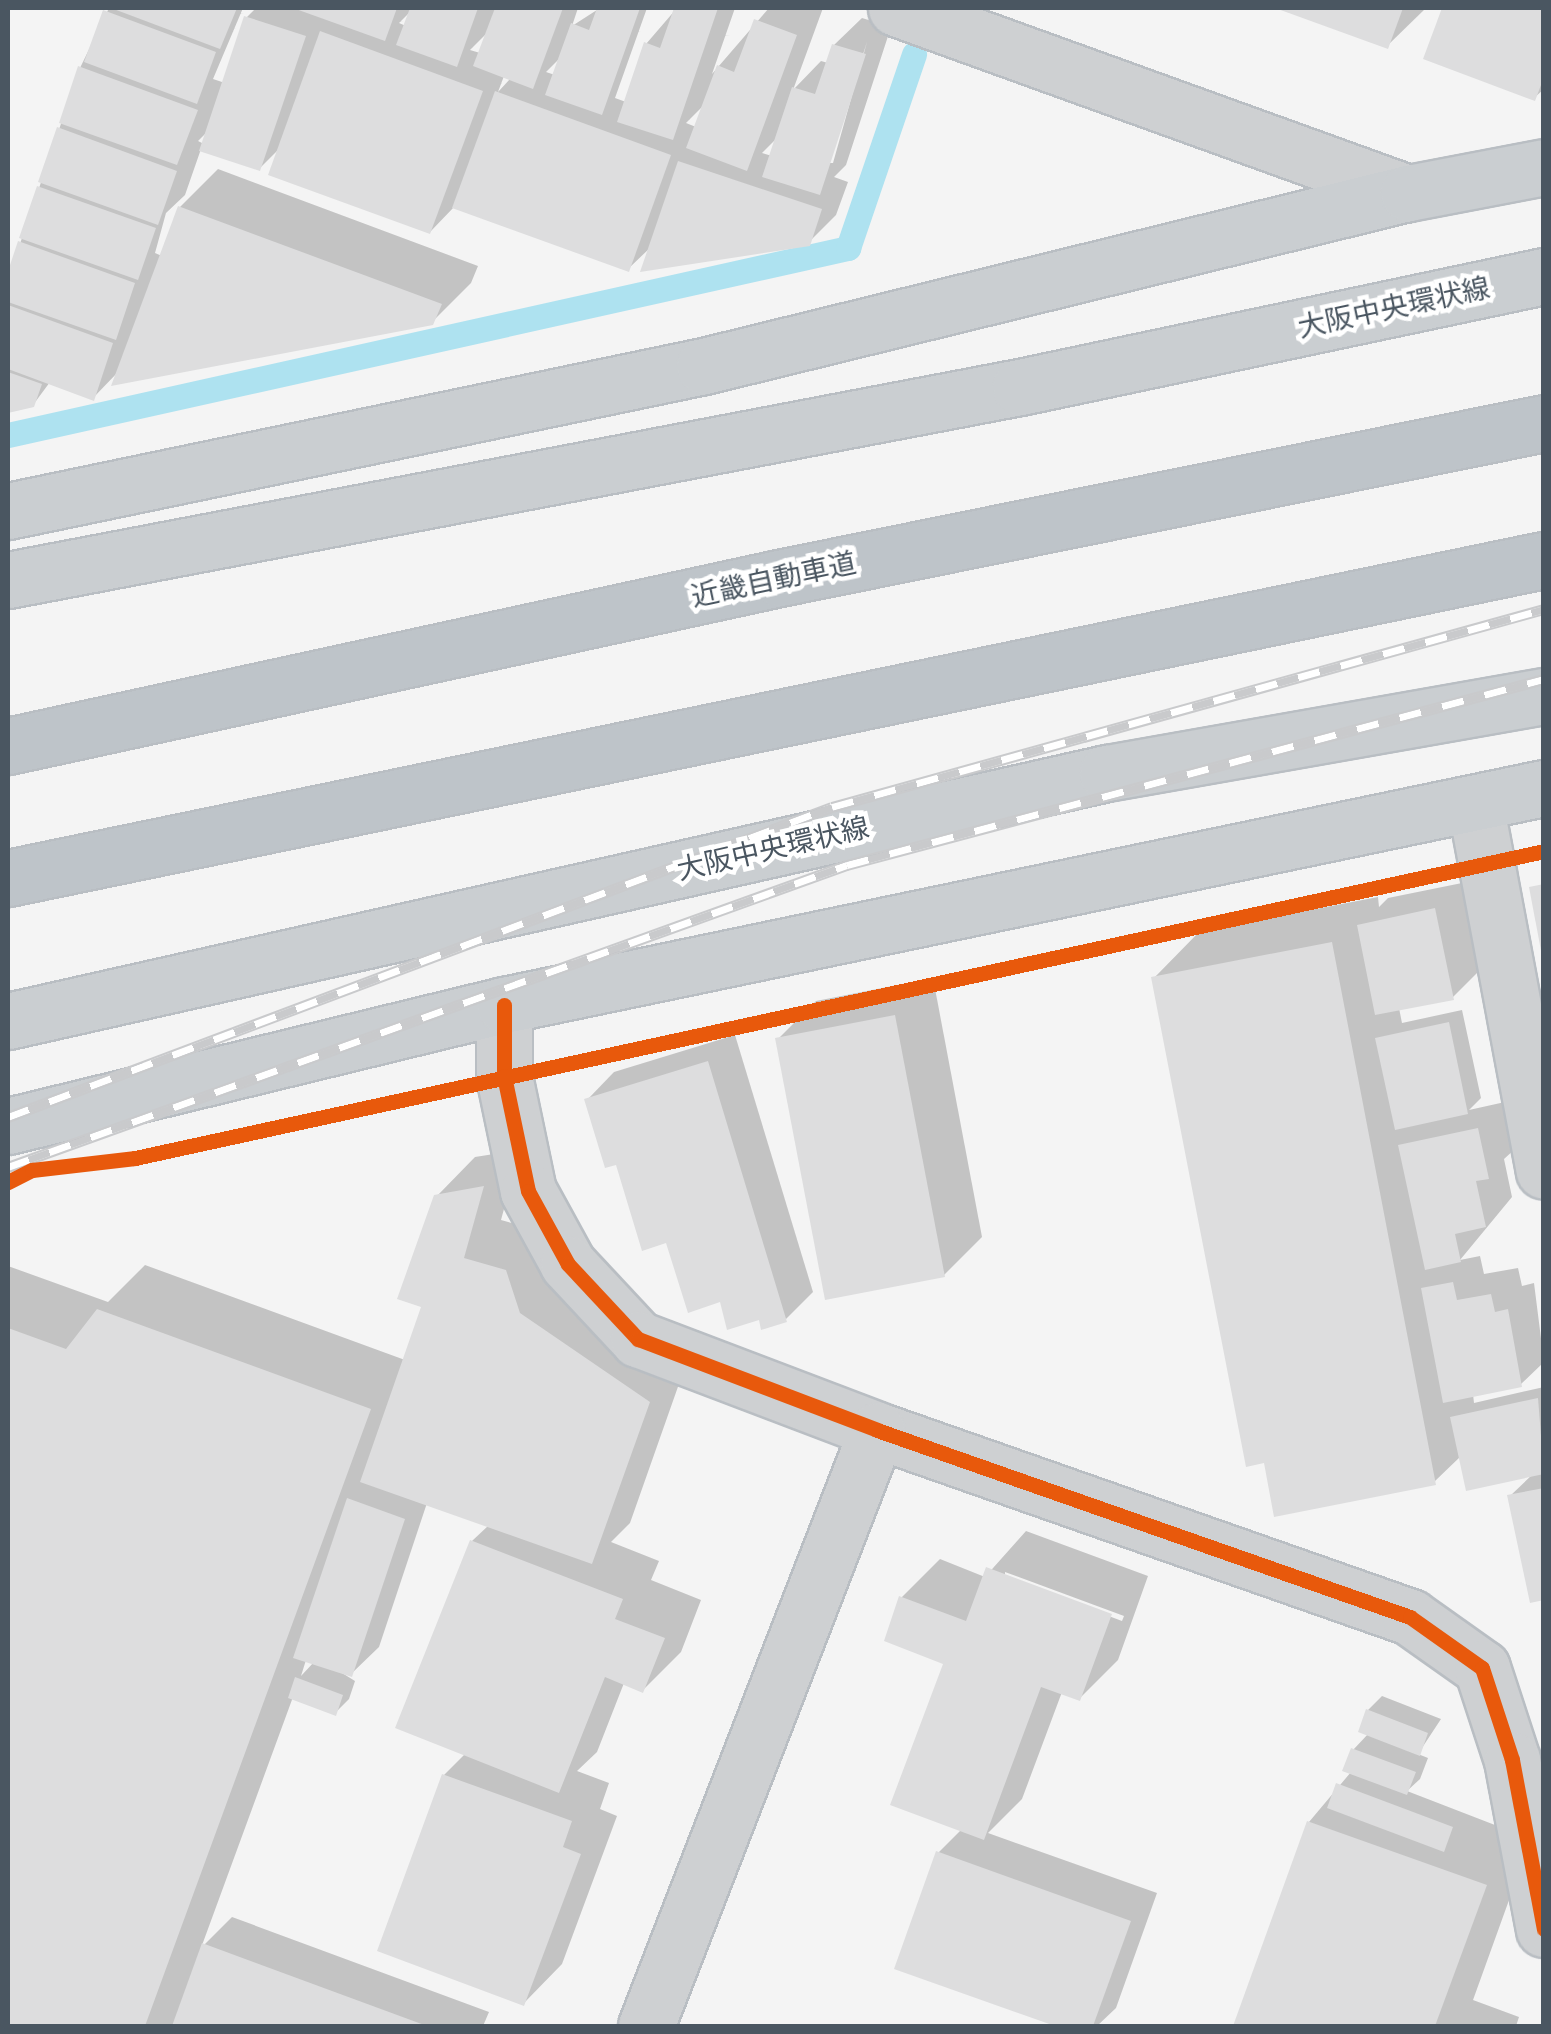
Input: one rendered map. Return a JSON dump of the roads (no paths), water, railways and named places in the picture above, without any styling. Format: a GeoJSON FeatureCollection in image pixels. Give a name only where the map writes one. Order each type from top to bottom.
{"type":"FeatureCollection","features":[{"type":"Feature","properties":{"kind":"highway","name":"近畿自動車道"},"geometry":{"type":"LineString","coordinates":[[8,746],[760,582],[1544,423]]}},
{"type":"Feature","properties":{"kind":"highway"},"geometry":{"type":"LineString","coordinates":[[8,878],[1544,560]]}},
{"type":"Feature","properties":{"kind":"main road"},"geometry":{"type":"LineString","coordinates":[[8,511],[704,366],[1408,193],[1544,166]]}},
{"type":"Feature","properties":{"kind":"main road","name":"大阪中央環状線"},"geometry":{"type":"LineString","coordinates":[[8,580],[1020,387],[1544,276]]}},
{"type":"Feature","properties":{"kind":"main road","name":"大阪中央環状線"},"geometry":{"type":"LineString","coordinates":[[8,1021],[1108,773],[1544,696]]}},
{"type":"Feature","properties":{"kind":"main road"},"geometry":{"type":"LineString","coordinates":[[8,1126],[504,1005],[1544,788]]}},
{"type":"Feature","properties":{"kind":"street"},"geometry":{"type":"LineString","coordinates":[[896,8],[1408,193]]}},
{"type":"Feature","properties":{"kind":"street"},"geometry":{"type":"LineString","coordinates":[[1475,802],[1544,1171]]}},
{"type":"Feature","properties":{"kind":"street"},"geometry":{"type":"LineString","coordinates":[[504,1005],[504,1076],[528,1191],[568,1264],[638,1338],[877,1430],[1410,1618],[1482,1668],[1512,1760],[1544,1929]]}},
{"type":"Feature","properties":{"kind":"street"},"geometry":{"type":"LineString","coordinates":[[646,2026],[877,1430]]}},
{"type":"Feature","properties":{"kind":"waterway"},"geometry":{"type":"LineString","coordinates":[[8,435],[848,248],[914,54]]}},
{"type":"Feature","properties":{"kind":"railway"},"geometry":{"type":"LineString","coordinates":[[8,1117],[832,807],[1544,609]]}},
{"type":"Feature","properties":{"kind":"railway"},"geometry":{"type":"LineString","coordinates":[[8,1167],[847,865],[1544,679]]}}]}
